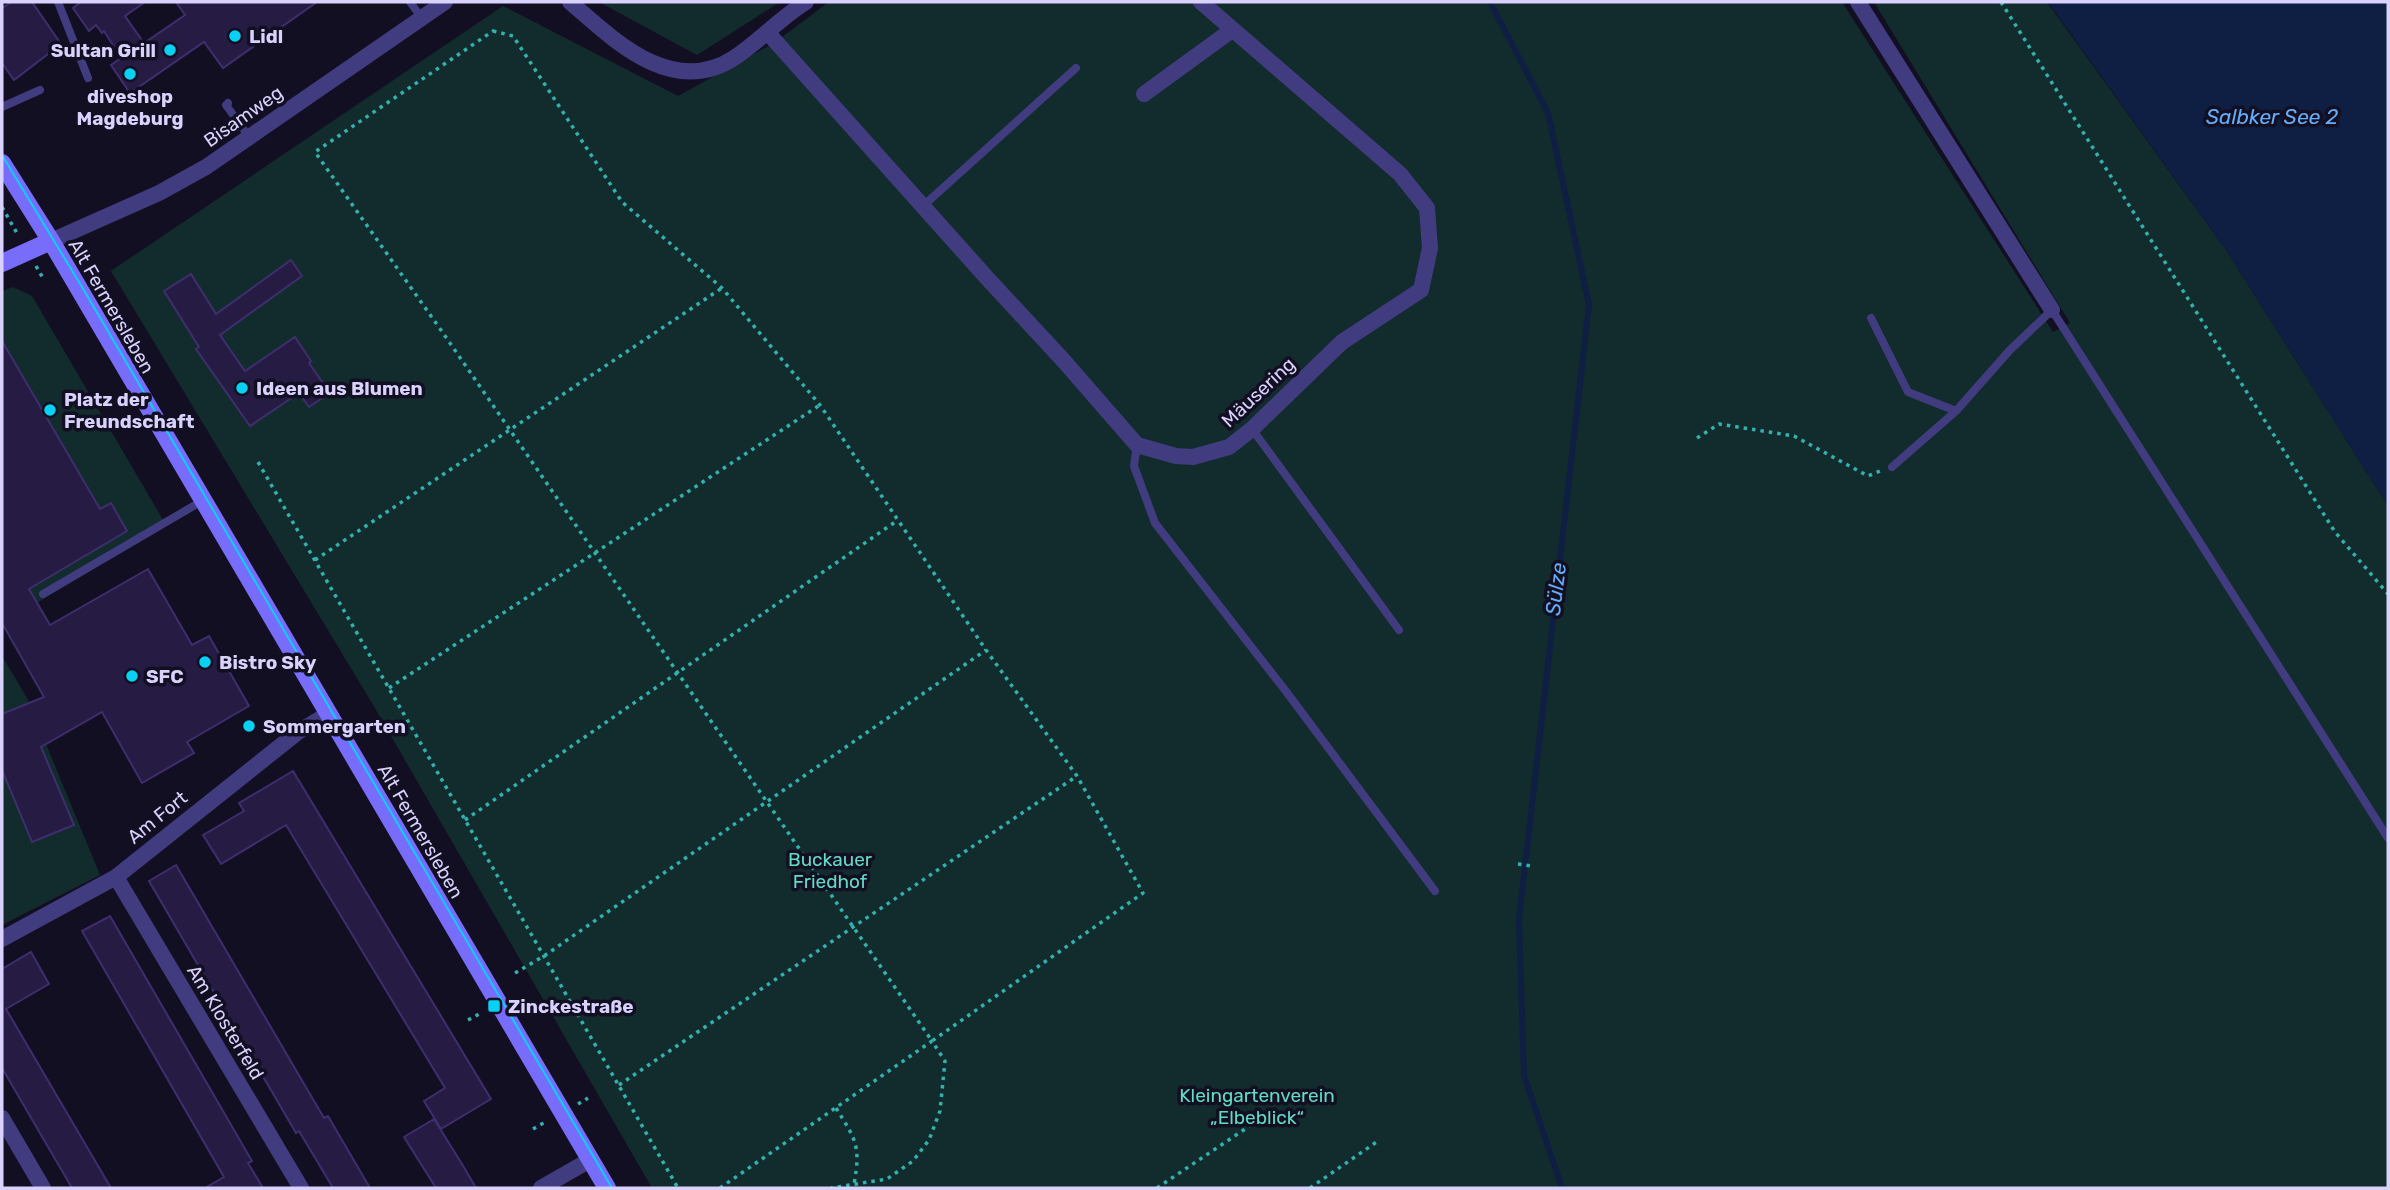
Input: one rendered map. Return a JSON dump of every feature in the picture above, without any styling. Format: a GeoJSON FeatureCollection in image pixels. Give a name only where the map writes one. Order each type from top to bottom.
{"type":"FeatureCollection","features":[{"type":"Feature","properties":{"kind":"main road","name":"Alt Fermersleben"},"geometry":{"type":"LineString","coordinates":[[2,163],[51,241],[607,1188]]}},
{"type":"Feature","properties":{"kind":"main road"},"geometry":{"type":"LineString","coordinates":[[2,262],[51,241]]}},
{"type":"Feature","properties":{"kind":"street","name":"Bisamweg"},"geometry":{"type":"LineString","coordinates":[[51,241],[206,167],[445,2]]}},
{"type":"Feature","properties":{"kind":"street"},"geometry":{"type":"LineString","coordinates":[[570,2],[636,55],[663,67],[685,72],[707,69],[731,60],[806,2]]}},
{"type":"Feature","properties":{"kind":"street","name":"Mäusering"},"geometry":{"type":"LineString","coordinates":[[1137,445],[1176,456],[1193,457],[1229,447],[1252,429],[1342,342],[1421,290],[1430,248],[1427,208],[1400,174],[1201,2]]}},
{"type":"Feature","properties":{"kind":"street"},"geometry":{"type":"LineString","coordinates":[[1858,2],[2052,310]]}},
{"type":"Feature","properties":{"kind":"street"},"geometry":{"type":"LineString","coordinates":[[1143,94],[1232,30]]}},
{"type":"Feature","properties":{"kind":"street"},"geometry":{"type":"LineString","coordinates":[[768,33],[1137,445]]}},
{"type":"Feature","properties":{"kind":"street","name":"Am Fort"},"geometry":{"type":"LineString","coordinates":[[2,939],[116,877],[298,732],[328,714]]}},
{"type":"Feature","properties":{"kind":"street","name":"Am Klosterfeld"},"geometry":{"type":"LineString","coordinates":[[116,877],[301,1188]]}},
{"type":"Feature","properties":{"kind":"street"},"geometry":{"type":"LineString","coordinates":[[2,1118],[43,1188]]}},
{"type":"Feature","properties":{"kind":"street"},"geometry":{"type":"LineString","coordinates":[[541,1188],[590,1160]]}},
{"type":"Feature","properties":{"kind":"lane"},"geometry":{"type":"LineString","coordinates":[[58,2],[88,78]]}},
{"type":"Feature","properties":{"kind":"lane"},"geometry":{"type":"LineString","coordinates":[[410,2],[421,17]]}},
{"type":"Feature","properties":{"kind":"lane"},"geometry":{"type":"LineString","coordinates":[[923,206],[1076,68]]}},
{"type":"Feature","properties":{"kind":"lane"},"geometry":{"type":"LineString","coordinates":[[2,107],[40,90]]}},
{"type":"Feature","properties":{"kind":"lane"},"geometry":{"type":"LineString","coordinates":[[228,103],[226,105],[249,137]]}},
{"type":"Feature","properties":{"kind":"lane"},"geometry":{"type":"LineString","coordinates":[[1892,467],[1956,411],[2010,350],[2052,310],[2388,838]]}},
{"type":"Feature","properties":{"kind":"lane"},"geometry":{"type":"LineString","coordinates":[[1871,318],[1908,392],[1956,411]]}},
{"type":"Feature","properties":{"kind":"lane"},"geometry":{"type":"LineString","coordinates":[[1252,429],[1399,630]]}},
{"type":"Feature","properties":{"kind":"lane"},"geometry":{"type":"LineString","coordinates":[[1137,445],[1134,466],[1155,523],[1435,891]]}},
{"type":"Feature","properties":{"kind":"lane"},"geometry":{"type":"LineString","coordinates":[[43,594],[202,501]]}},
{"type":"Feature","properties":{"kind":"path"},"geometry":{"type":"LineString","coordinates":[[2001,2],[2335,533],[2388,594]]}},
{"type":"Feature","properties":{"kind":"path"},"geometry":{"type":"LineString","coordinates":[[720,1188],[836,1108],[932,1041],[1143,893],[1077,776],[986,650],[820,405],[722,288],[622,202],[513,36],[493,31],[315,152],[510,430],[932,1041],[945,1061],[940,1111],[929,1140],[913,1161],[887,1180],[831,1188]]}},
{"type":"Feature","properties":{"kind":"path"},"geometry":{"type":"LineString","coordinates":[[315,561],[722,288]]}},
{"type":"Feature","properties":{"kind":"path"},"geometry":{"type":"LineString","coordinates":[[389,688],[820,405]]}},
{"type":"Feature","properties":{"kind":"path"},"geometry":{"type":"LineString","coordinates":[[1697,438],[1719,424],[1794,436],[1868,476],[1892,467]]}},
{"type":"Feature","properties":{"kind":"path"},"geometry":{"type":"LineString","coordinates":[[258,462],[678,1188]]}},
{"type":"Feature","properties":{"kind":"path"},"geometry":{"type":"LineString","coordinates":[[465,820],[898,520]]}},
{"type":"Feature","properties":{"kind":"path"},"geometry":{"type":"LineString","coordinates":[[515,973],[544,957],[986,650]]}},
{"type":"Feature","properties":{"kind":"path"},"geometry":{"type":"LineString","coordinates":[[619,1085],[1077,776]]}},
{"type":"Feature","properties":{"kind":"path"},"geometry":{"type":"LineString","coordinates":[[1518,864],[1532,866]]}},
{"type":"Feature","properties":{"kind":"path"},"geometry":{"type":"LineString","coordinates":[[468,1020],[483,1012]]}},
{"type":"Feature","properties":{"kind":"path"},"geometry":{"type":"LineString","coordinates":[[836,1108],[854,1136],[859,1157],[854,1184]]}},
{"type":"Feature","properties":{"kind":"path"},"geometry":{"type":"LineString","coordinates":[[1157,1188],[1260,1119]]}},
{"type":"Feature","properties":{"kind":"path"},"geometry":{"type":"LineString","coordinates":[[1310,1188],[1378,1141]]}},
{"type":"Feature","properties":{"kind":"green space"},"geometry":{"type":"Polygon","coordinates":[[[599,2],[780,2],[697,55],[599,2]]]}},
{"type":"Feature","properties":{"kind":"green space"},"geometry":{"type":"Polygon","coordinates":[[[829,2],[1842,2],[2053,332],[2070,323],[1874,2],[2047,2],[2226,250],[2388,506],[2388,1188],[652,1188],[372,703],[111,271],[503,6],[678,96],[774,43],[829,2]]]}},
{"type":"Feature","properties":{"kind":"green space","name":"Platz der Freundschaft"},"geometry":{"type":"Polygon","coordinates":[[[13,287],[32,296],[166,525],[2,624],[2,291],[13,287]]]}},
{"type":"Feature","properties":{"kind":"green space"},"geometry":{"type":"Polygon","coordinates":[[[2,656],[27,698],[100,875],[2,925],[2,656]]]}},
{"type":"Feature","properties":{"kind":"water","name":"Salbker See 2"},"geometry":{"type":"Polygon","coordinates":[[[2048,2],[2388,2],[2388,506],[2226,250],[2048,2]]]}},
{"type":"Feature","properties":{"kind":"building"},"geometry":{"type":"Polygon","coordinates":[[[12,2],[32,2],[61,44],[14,80],[2,63],[2,8],[12,2]]]}},
{"type":"Feature","properties":{"kind":"building"},"geometry":{"type":"Polygon","coordinates":[[[81,2],[145,2],[125,16],[144,43],[185,15],[176,2],[317,2],[223,68],[204,42],[130,93],[111,65],[121,58],[104,31],[102,33],[96,25],[89,31],[73,8],[81,2]]]}},
{"type":"Feature","properties":{"kind":"building"},"geometry":{"type":"Polygon","coordinates":[[[291,260],[302,276],[220,335],[245,371],[295,337],[330,393],[309,407],[299,393],[250,426],[196,349],[199,347],[164,291],[191,274],[216,314],[291,260]]]}},
{"type":"Feature","properties":{"kind":"building"},"geometry":{"type":"Polygon","coordinates":[[[2,341],[100,509],[111,503],[127,531],[29,589],[50,625],[148,569],[192,645],[209,636],[249,706],[187,742],[194,753],[142,783],[102,712],[41,747],[74,825],[32,842],[2,770],[2,714],[44,697],[2,623],[2,341]]]}},
{"type":"Feature","properties":{"kind":"building"},"geometry":{"type":"Polygon","coordinates":[[[293,771],[491,1099],[441,1129],[424,1101],[445,1088],[286,825],[221,864],[203,835],[244,811],[239,803],[293,771]]]}},
{"type":"Feature","properties":{"kind":"building"},"geometry":{"type":"Polygon","coordinates":[[[176,865],[324,1118],[328,1116],[370,1188],[333,1188],[299,1131],[296,1133],[149,881],[176,865]]]}},
{"type":"Feature","properties":{"kind":"building"},"geometry":{"type":"Polygon","coordinates":[[[110,916],[252,1161],[248,1163],[263,1188],[205,1188],[224,1177],[82,931],[110,916]]]}},
{"type":"Feature","properties":{"kind":"building"},"geometry":{"type":"Polygon","coordinates":[[[31,952],[49,984],[6,1009],[111,1188],[72,1188],[2,1068],[2,969],[31,952]]]}},
{"type":"Feature","properties":{"kind":"building"},"geometry":{"type":"Polygon","coordinates":[[[434,1119],[476,1188],[436,1188],[404,1137],[434,1119]]]}},
{"type":"Feature","properties":{"kind":"waterway","name":"Sülze"},"geometry":{"type":"LineString","coordinates":[[1490,2],[1548,113],[1589,305],[1519,919],[1524,1075],[1562,1188]]}},
{"type":"Feature","properties":{"kind":"tram line"},"geometry":{"type":"LineString","coordinates":[[2,155],[612,1188]]}},
{"type":"Feature","properties":{"kind":"place","name":"Lidl"},"geometry":{"type":"Point","coordinates":[235,36]}},
{"type":"Feature","properties":{"kind":"place","name":"Sultan Grill"},"geometry":{"type":"Point","coordinates":[170,50]}},
{"type":"Feature","properties":{"kind":"place","name":"diveshop Magdeburg"},"geometry":{"type":"Point","coordinates":[130,74]}},
{"type":"Feature","properties":{"kind":"place","name":"Ideen aus Blumen"},"geometry":{"type":"Point","coordinates":[242,388]}},
{"type":"Feature","properties":{"kind":"place","name":"Platz der Freundschaft"},"geometry":{"type":"Point","coordinates":[50,410]}},
{"type":"Feature","properties":{"kind":"place","name":"Bistro Sky"},"geometry":{"type":"Point","coordinates":[205,662]}},
{"type":"Feature","properties":{"kind":"place","name":"SFC"},"geometry":{"type":"Point","coordinates":[132,676]}},
{"type":"Feature","properties":{"kind":"place","name":"Sommergarten"},"geometry":{"type":"Point","coordinates":[249,726]}},
{"type":"Feature","properties":{"kind":"place","name":"Zinckestraße"},"geometry":{"type":"Point","coordinates":[494,1006]}},
{"type":"Feature","properties":{"kind":"park label","name":"Buckauer Friedhof"},"geometry":{"type":"Point","coordinates":[830,870]}},
{"type":"Feature","properties":{"kind":"park label","name":"Kleingartenverein „Elbeblick“"},"geometry":{"type":"Point","coordinates":[1257,1106]}}]}
